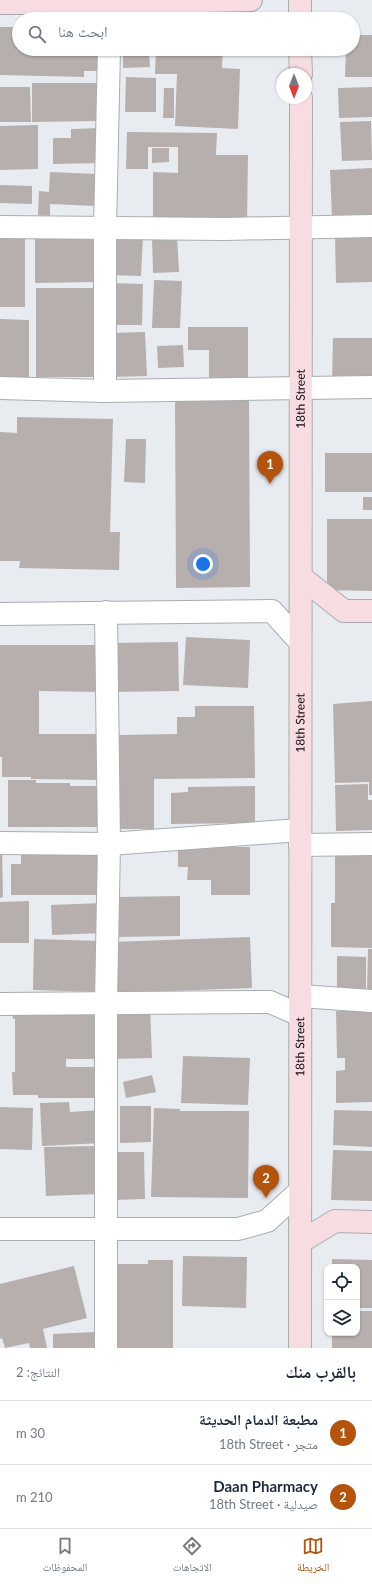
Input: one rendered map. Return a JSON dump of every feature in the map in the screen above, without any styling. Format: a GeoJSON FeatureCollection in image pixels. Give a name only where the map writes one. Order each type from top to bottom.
{"type":"FeatureCollection","features":[{"type":"Feature","properties":{"kind":"street"},"geometry":{"type":"LineString","coordinates":[[0,3],[109,11],[251,0]]}},
{"type":"Feature","properties":{"kind":"street"},"geometry":{"type":"LineString","coordinates":[[300,0],[300,12]]}},
{"type":"Feature","properties":{"kind":"street"},"geometry":{"type":"LineString","coordinates":[[105,391],[104,229],[109,56]]}},
{"type":"Feature","properties":{"kind":"street"},"geometry":{"type":"LineString","coordinates":[[300,56],[300,68]]}},
{"type":"Feature","properties":{"kind":"street","name":"18th Street"},"geometry":{"type":"LineString","coordinates":[[300,1348],[302,1241],[299,1192],[301,104]]}},
{"type":"Feature","properties":{"kind":"street"},"geometry":{"type":"LineString","coordinates":[[0,227],[104,229],[372,226]]}},
{"type":"Feature","properties":{"kind":"street"},"geometry":{"type":"LineString","coordinates":[[0,388],[105,391],[372,387]]}},
{"type":"Feature","properties":{"kind":"street"},"geometry":{"type":"LineString","coordinates":[[301,577],[344,611],[372,611]]}},
{"type":"Feature","properties":{"kind":"street"},"geometry":{"type":"LineString","coordinates":[[0,614],[272,611],[300,642]]}},
{"type":"Feature","properties":{"kind":"street"},"geometry":{"type":"LineString","coordinates":[[106,612],[109,844],[106,1003],[106,1348]]}},
{"type":"Feature","properties":{"kind":"street"},"geometry":{"type":"LineString","coordinates":[[0,842],[109,844],[300,838],[372,844]]}},
{"type":"Feature","properties":{"kind":"street"},"geometry":{"type":"LineString","coordinates":[[0,1004],[270,1002],[300,1006],[372,1001]]}},
{"type":"Feature","properties":{"kind":"street"},"geometry":{"type":"LineString","coordinates":[[0,1229],[238,1229],[267,1221],[299,1192]]}},
{"type":"Feature","properties":{"kind":"street"},"geometry":{"type":"LineString","coordinates":[[302,1241],[335,1221],[372,1222]]}},
{"type":"Feature","properties":{"kind":"building"},"geometry":{"type":"Polygon","coordinates":[[[0,27],[12,27],[12,56],[99,56],[99,71],[84,71],[84,77],[0,75],[0,27]]]}},
{"type":"Feature","properties":{"kind":"building"},"geometry":{"type":"Polygon","coordinates":[[[360,35],[372,35],[372,77],[345,77],[346,56],[360,56],[360,35]]]}},
{"type":"Feature","properties":{"kind":"building"},"geometry":{"type":"Polygon","coordinates":[[[123,56],[149,56],[150,67],[123,68],[123,56]]]}},
{"type":"Feature","properties":{"kind":"building"},"geometry":{"type":"Polygon","coordinates":[[[156,56],[223,56],[222,68],[240,69],[238,129],[175,126],[177,74],[155,74],[156,56]]]}},
{"type":"Feature","properties":{"kind":"building"},"geometry":{"type":"Polygon","coordinates":[[[126,77],[156,78],[156,112],[125,112],[126,77]]]}},
{"type":"Feature","properties":{"kind":"building"},"geometry":{"type":"Polygon","coordinates":[[[32,83],[98,83],[98,121],[32,122],[32,83]]]}},
{"type":"Feature","properties":{"kind":"building"},"geometry":{"type":"Polygon","coordinates":[[[0,87],[30,87],[31,122],[0,122],[0,87]]]}},
{"type":"Feature","properties":{"kind":"building"},"geometry":{"type":"Polygon","coordinates":[[[372,87],[372,117],[339,118],[338,88],[372,87]]]}},
{"type":"Feature","properties":{"kind":"building"},"geometry":{"type":"Polygon","coordinates":[[[164,88],[174,88],[174,118],[163,118],[164,88]]]}},
{"type":"Feature","properties":{"kind":"building"},"geometry":{"type":"Polygon","coordinates":[[[371,121],[372,160],[342,161],[340,122],[371,121]]]}},
{"type":"Feature","properties":{"kind":"building"},"geometry":{"type":"Polygon","coordinates":[[[38,125],[38,169],[0,170],[0,126],[38,125]]]}},
{"type":"Feature","properties":{"kind":"building"},"geometry":{"type":"Polygon","coordinates":[[[101,128],[102,163],[53,164],[53,138],[71,138],[71,129],[101,128]]]}},
{"type":"Feature","properties":{"kind":"building"},"geometry":{"type":"Polygon","coordinates":[[[127,132],[217,133],[216,155],[248,155],[247,223],[153,223],[153,172],[178,173],[178,147],[148,147],[148,169],[126,169],[127,132]]]}},
{"type":"Feature","properties":{"kind":"building"},"geometry":{"type":"Polygon","coordinates":[[[152,148],[169,148],[169,162],[152,163],[152,148]]]}},
{"type":"Feature","properties":{"kind":"building"},"geometry":{"type":"Polygon","coordinates":[[[372,168],[372,217],[332,218],[330,170],[372,168]]]}},
{"type":"Feature","properties":{"kind":"building"},"geometry":{"type":"Polygon","coordinates":[[[50,172],[97,174],[96,206],[50,204],[50,216],[38,215],[39,191],[49,192],[50,172]]]}},
{"type":"Feature","properties":{"kind":"building"},"geometry":{"type":"Polygon","coordinates":[[[0,185],[32,186],[32,204],[0,203],[0,185]]]}},
{"type":"Feature","properties":{"kind":"building"},"geometry":{"type":"Polygon","coordinates":[[[35,234],[97,234],[97,282],[35,283],[35,234]]]}},
{"type":"Feature","properties":{"kind":"building"},"geometry":{"type":"Polygon","coordinates":[[[110,235],[143,236],[141,276],[108,275],[110,235]]]}},
{"type":"Feature","properties":{"kind":"building"},"geometry":{"type":"Polygon","coordinates":[[[177,235],[179,272],[153,273],[152,236],[177,235]]]}},
{"type":"Feature","properties":{"kind":"building"},"geometry":{"type":"Polygon","coordinates":[[[372,235],[372,282],[336,283],[335,236],[372,235]]]}},
{"type":"Feature","properties":{"kind":"building"},"geometry":{"type":"Polygon","coordinates":[[[0,238],[25,238],[25,307],[0,307],[0,238]]]}},
{"type":"Feature","properties":{"kind":"building"},"geometry":{"type":"Polygon","coordinates":[[[154,280],[182,281],[180,328],[152,328],[154,280]]]}},
{"type":"Feature","properties":{"kind":"building"},"geometry":{"type":"Polygon","coordinates":[[[109,283],[143,284],[142,325],[108,325],[109,283]]]}},
{"type":"Feature","properties":{"kind":"building"},"geometry":{"type":"Polygon","coordinates":[[[36,288],[96,288],[96,377],[36,377],[36,288]]]}},
{"type":"Feature","properties":{"kind":"building"},"geometry":{"type":"Polygon","coordinates":[[[0,319],[29,320],[29,377],[0,377],[0,319]]]}},
{"type":"Feature","properties":{"kind":"building"},"geometry":{"type":"Polygon","coordinates":[[[188,327],[248,327],[248,379],[209,379],[209,350],[188,350],[188,327]]]}},
{"type":"Feature","properties":{"kind":"building"},"geometry":{"type":"Polygon","coordinates":[[[145,332],[147,376],[112,377],[111,333],[145,332]]]}},
{"type":"Feature","properties":{"kind":"building"},"geometry":{"type":"Polygon","coordinates":[[[333,338],[372,338],[372,383],[332,382],[333,338]]]}},
{"type":"Feature","properties":{"kind":"building"},"geometry":{"type":"Polygon","coordinates":[[[183,345],[184,367],[158,368],[157,346],[183,345]]]}},
{"type":"Feature","properties":{"kind":"building"},"geometry":{"type":"Polygon","coordinates":[[[175,394],[249,394],[250,587],[176,588],[175,394]]]}},
{"type":"Feature","properties":{"kind":"building"},"geometry":{"type":"Polygon","coordinates":[[[17,417],[113,419],[110,532],[120,532],[119,570],[19,568],[20,561],[0,561],[0,432],[17,433],[17,417]]]}},
{"type":"Feature","properties":{"kind":"building"},"geometry":{"type":"Polygon","coordinates":[[[126,439],[146,439],[145,483],[124,482],[126,439]]]}},
{"type":"Feature","properties":{"kind":"building"},"geometry":{"type":"Polygon","coordinates":[[[325,453],[372,453],[372,492],[325,492],[325,453]]]}},
{"type":"Feature","properties":{"kind":"building"},"geometry":{"type":"Polygon","coordinates":[[[363,497],[372,497],[372,510],[363,510],[363,497]]]}},
{"type":"Feature","properties":{"kind":"building"},"geometry":{"type":"Polygon","coordinates":[[[327,519],[372,519],[372,591],[327,590],[327,519]]]}},
{"type":"Feature","properties":{"kind":"building"},"geometry":{"type":"Polygon","coordinates":[[[186,637],[250,640],[248,688],[183,685],[186,637]]]}},
{"type":"Feature","properties":{"kind":"building"},"geometry":{"type":"Polygon","coordinates":[[[178,642],[179,691],[111,692],[110,643],[178,642]]]}},
{"type":"Feature","properties":{"kind":"building"},"geometry":{"type":"Polygon","coordinates":[[[0,645],[101,645],[101,692],[39,691],[39,734],[100,734],[100,780],[2,777],[2,757],[0,757],[0,645]]]}},
{"type":"Feature","properties":{"kind":"building"},"geometry":{"type":"Polygon","coordinates":[[[372,701],[372,795],[369,795],[369,782],[335,783],[333,704],[372,701]]]}},
{"type":"Feature","properties":{"kind":"building"},"geometry":{"type":"Polygon","coordinates":[[[195,706],[254,706],[255,778],[154,779],[154,829],[120,829],[119,735],[177,734],[177,717],[195,717],[195,706]]]}},
{"type":"Feature","properties":{"kind":"building"},"geometry":{"type":"Polygon","coordinates":[[[8,780],[36,780],[36,783],[70,783],[70,786],[102,786],[102,827],[8,827],[8,780]]]}},
{"type":"Feature","properties":{"kind":"building"},"geometry":{"type":"Polygon","coordinates":[[[368,784],[368,800],[372,800],[372,830],[336,831],[335,785],[368,784]]]}},
{"type":"Feature","properties":{"kind":"building"},"geometry":{"type":"Polygon","coordinates":[[[255,786],[255,823],[171,824],[171,793],[188,792],[188,787],[255,786]]]}},
{"type":"Feature","properties":{"kind":"building"},"geometry":{"type":"Polygon","coordinates":[[[178,847],[250,847],[250,895],[211,895],[211,880],[187,880],[188,867],[178,867],[178,847]]]}},
{"type":"Feature","properties":{"kind":"building"},"geometry":{"type":"Polygon","coordinates":[[[0,849],[2,849],[3,897],[0,898],[0,849]]]}},
{"type":"Feature","properties":{"kind":"building"},"geometry":{"type":"Polygon","coordinates":[[[21,853],[102,853],[103,895],[11,895],[11,864],[21,864],[21,853]]]}},
{"type":"Feature","properties":{"kind":"building"},"geometry":{"type":"Polygon","coordinates":[[[335,853],[372,853],[372,948],[331,947],[331,903],[335,903],[335,853]]]}},
{"type":"Feature","properties":{"kind":"building"},"geometry":{"type":"Polygon","coordinates":[[[180,896],[180,936],[117,937],[117,897],[180,896]]]}},
{"type":"Feature","properties":{"kind":"building"},"geometry":{"type":"Polygon","coordinates":[[[29,901],[29,943],[0,943],[0,902],[29,901]]]}},
{"type":"Feature","properties":{"kind":"building"},"geometry":{"type":"Polygon","coordinates":[[[102,903],[103,933],[52,935],[51,905],[102,903]]]}},
{"type":"Feature","properties":{"kind":"building"},"geometry":{"type":"Polygon","coordinates":[[[250,937],[252,988],[113,993],[111,942],[250,937]]]}},
{"type":"Feature","properties":{"kind":"building"},"geometry":{"type":"Polygon","coordinates":[[[34,939],[100,941],[99,992],[33,990],[34,939]]]}},
{"type":"Feature","properties":{"kind":"building"},"geometry":{"type":"Polygon","coordinates":[[[368,949],[372,949],[372,990],[367,990],[368,949]]]}},
{"type":"Feature","properties":{"kind":"building"},"geometry":{"type":"Polygon","coordinates":[[[337,956],[366,957],[366,990],[337,990],[337,956]]]}},
{"type":"Feature","properties":{"kind":"building"},"geometry":{"type":"Polygon","coordinates":[[[150,1006],[152,1058],[113,1059],[111,1007],[150,1006]]]}},
{"type":"Feature","properties":{"kind":"building"},"geometry":{"type":"Polygon","coordinates":[[[98,1009],[98,1059],[66,1059],[66,1067],[101,1067],[101,1098],[38,1098],[38,1095],[13,1095],[12,1072],[15,1072],[15,1019],[13,1019],[12,1010],[98,1009]]]}},
{"type":"Feature","properties":{"kind":"building"},"geometry":{"type":"Polygon","coordinates":[[[336,1011],[372,1011],[372,1102],[336,1103],[336,1071],[345,1070],[345,1058],[337,1058],[336,1011]]]}},
{"type":"Feature","properties":{"kind":"building"},"geometry":{"type":"Polygon","coordinates":[[[183,1056],[250,1058],[248,1105],[181,1103],[183,1056]]]}},
{"type":"Feature","properties":{"kind":"building"},"geometry":{"type":"Polygon","coordinates":[[[152,1075],[156,1092],[126,1098],[123,1082],[152,1075]]]}},
{"type":"Feature","properties":{"kind":"building"},"geometry":{"type":"Polygon","coordinates":[[[69,1102],[70,1112],[101,1110],[103,1143],[42,1146],[40,1103],[69,1102]]]}},
{"type":"Feature","properties":{"kind":"building"},"geometry":{"type":"Polygon","coordinates":[[[120,1106],[151,1106],[151,1142],[120,1143],[120,1106]]]}},
{"type":"Feature","properties":{"kind":"building"},"geometry":{"type":"Polygon","coordinates":[[[0,1107],[33,1108],[32,1150],[0,1149],[0,1107]]]}},
{"type":"Feature","properties":{"kind":"building"},"geometry":{"type":"Polygon","coordinates":[[[154,1108],[180,1109],[180,1111],[249,1111],[248,1198],[151,1197],[154,1108]]]}},
{"type":"Feature","properties":{"kind":"building"},"geometry":{"type":"Polygon","coordinates":[[[334,1110],[372,1111],[372,1147],[333,1145],[334,1110]]]}},
{"type":"Feature","properties":{"kind":"building"},"geometry":{"type":"Polygon","coordinates":[[[97,1146],[99,1194],[46,1196],[44,1147],[97,1146]]]}},
{"type":"Feature","properties":{"kind":"building"},"geometry":{"type":"Polygon","coordinates":[[[333,1150],[372,1151],[372,1201],[331,1200],[333,1150]]]}},
{"type":"Feature","properties":{"kind":"building"},"geometry":{"type":"Polygon","coordinates":[[[112,1152],[144,1152],[145,1199],[112,1200],[112,1152]]]}},
{"type":"Feature","properties":{"kind":"building"},"geometry":{"type":"Polygon","coordinates":[[[183,1256],[247,1257],[246,1308],[182,1306],[183,1256]]]}},
{"type":"Feature","properties":{"kind":"building"},"geometry":{"type":"Polygon","coordinates":[[[332,1259],[372,1260],[372,1308],[360,1308],[360,1264],[332,1264],[332,1259]]]}},
{"type":"Feature","properties":{"kind":"building"},"geometry":{"type":"Polygon","coordinates":[[[148,1260],[173,1260],[173,1348],[109,1348],[109,1264],[148,1264],[148,1260]]]}},
{"type":"Feature","properties":{"kind":"building"},"geometry":{"type":"Polygon","coordinates":[[[74,1266],[87,1318],[43,1329],[47,1348],[30,1348],[29,1343],[5,1348],[2,1338],[0,1339],[0,1284],[74,1266]]]}},
{"type":"Feature","properties":{"kind":"building"},"geometry":{"type":"Polygon","coordinates":[[[360,1311],[372,1311],[372,1348],[332,1348],[332,1336],[360,1336],[360,1311]]]}},
{"type":"Feature","properties":{"kind":"building"},"geometry":{"type":"Polygon","coordinates":[[[94,1332],[95,1348],[53,1348],[53,1334],[94,1332]]]}},
{"type":"Feature","properties":{"kind":"place","name":"مطبعة الدمام الحديثة"},"geometry":{"type":"Point","coordinates":[270,484]}},
{"type":"Feature","properties":{"kind":"place","name":"Daan Pharmacy"},"geometry":{"type":"Point","coordinates":[266,1198]}}]}
